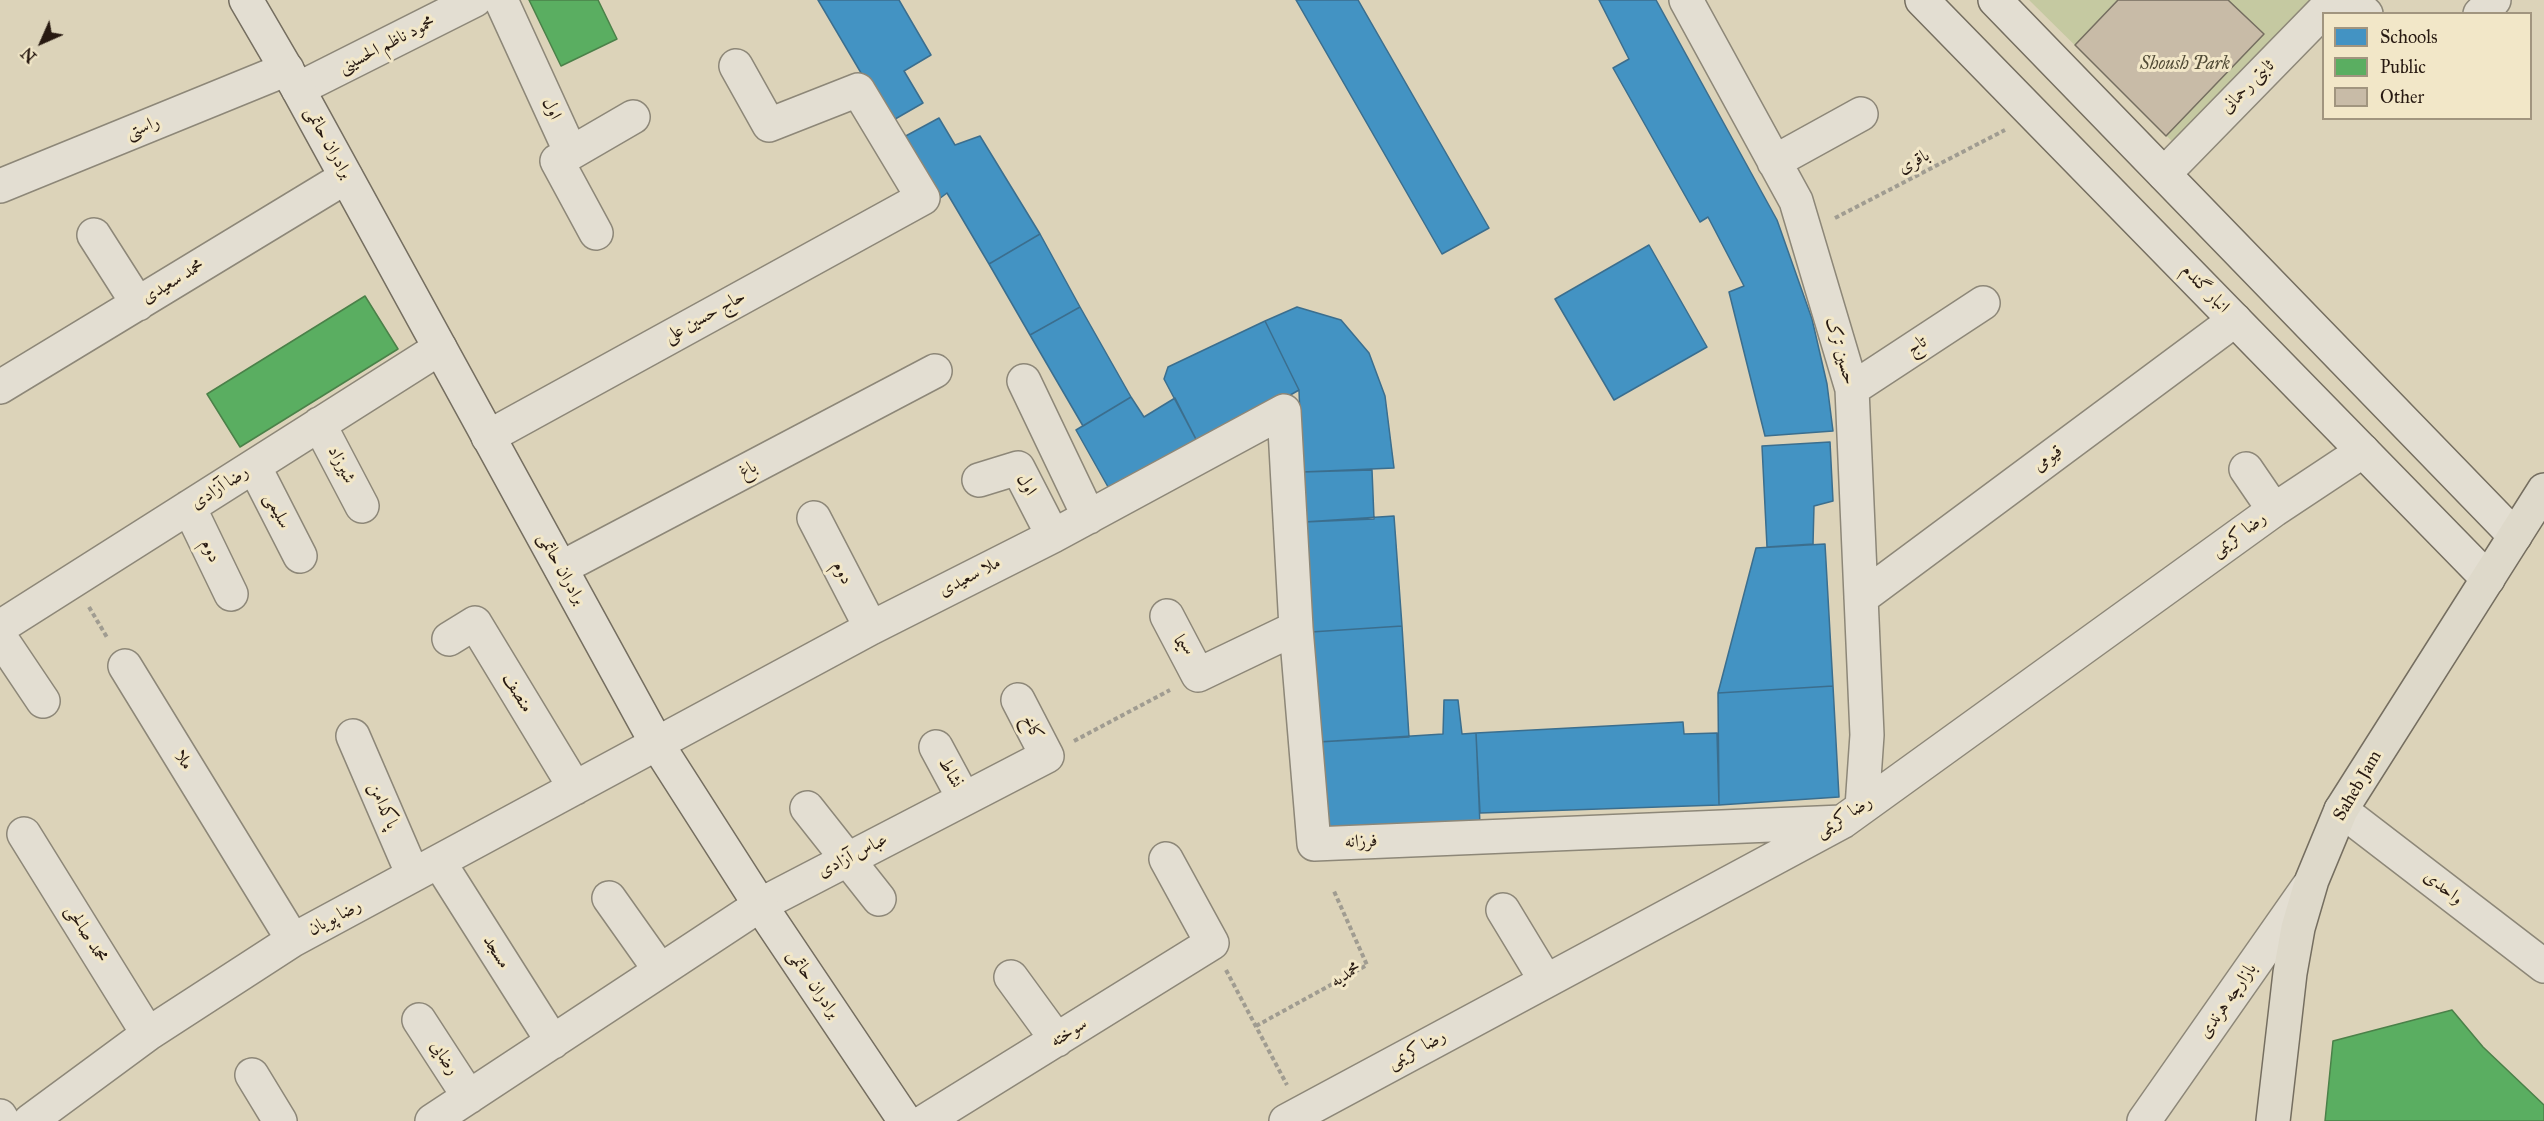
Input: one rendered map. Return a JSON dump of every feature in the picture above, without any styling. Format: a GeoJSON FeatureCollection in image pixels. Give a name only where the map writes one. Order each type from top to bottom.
{"type":"FeatureCollection","features":[{"type":"Feature","properties":{"kind":"main road","name":"Saheb Jam"},"geometry":{"type":"LineString","coordinates":[[2273,1121],[2290,973],[2298,928],[2312,880],[2341,810],[2544,490]]}},
{"type":"Feature","properties":{"kind":"street","name":"برادران حاتمی"},"geometry":{"type":"LineString","coordinates":[[246,0],[293,79],[657,744],[760,905],[905,1121]]}},
{"type":"Feature","properties":{"kind":"street","name":"محمود ناظم الحسینی"},"geometry":{"type":"LineString","coordinates":[[293,79],[475,0]]}},
{"type":"Feature","properties":{"kind":"street","name":"اول"},"geometry":{"type":"LineString","coordinates":[[501,0],[571,153]]}},
{"type":"Feature","properties":{"kind":"street","name":"حسین ترک"},"geometry":{"type":"LineString","coordinates":[[1686,0],[1796,201],[1852,389],[1867,735],[1852,814]]}},
{"type":"Feature","properties":{"kind":"street","name":"انبار گندم"},"geometry":{"type":"LineString","coordinates":[[1922,0],[2488,579]]}},
{"type":"Feature","properties":{"kind":"street"},"geometry":{"type":"LineString","coordinates":[[1995,0],[2515,536]]}},
{"type":"Feature","properties":{"kind":"street","name":"ثابتی رحمانی"},"geometry":{"type":"LineString","coordinates":[[2322,12],[2334,0]]}},
{"type":"Feature","properties":{"kind":"street"},"geometry":{"type":"LineString","coordinates":[[2351,0],[2364,12]]}},
{"type":"Feature","properties":{"kind":"street"},"geometry":{"type":"LineString","coordinates":[[2482,12],[2494,0]]}},
{"type":"Feature","properties":{"kind":"street","name":"ثابتی رحمانی"},"geometry":{"type":"LineString","coordinates":[[2164,174],[2322,12]]}},
{"type":"Feature","properties":{"kind":"street","name":"حاج حسین علی"},"geometry":{"type":"LineString","coordinates":[[488,436],[923,198],[858,90],[769,125],[736,66]]}},
{"type":"Feature","properties":{"kind":"street","name":"راستی"},"geometry":{"type":"LineString","coordinates":[[0,186],[293,79]]}},
{"type":"Feature","properties":{"kind":"street"},"geometry":{"type":"LineString","coordinates":[[1774,162],[1861,114]]}},
{"type":"Feature","properties":{"kind":"street"},"geometry":{"type":"LineString","coordinates":[[596,233],[557,161],[633,117]]}},
{"type":"Feature","properties":{"kind":"street","name":"محمد سعیدی"},"geometry":{"type":"LineString","coordinates":[[0,387],[346,177]]}},
{"type":"Feature","properties":{"kind":"street"},"geometry":{"type":"LineString","coordinates":[[94,235],[138,304]]}},
{"type":"Feature","properties":{"kind":"street","name":"تاج"},"geometry":{"type":"LineString","coordinates":[[1852,389],[1983,303]]}},
{"type":"Feature","properties":{"kind":"street","name":"قیومی"},"geometry":{"type":"LineString","coordinates":[[1861,598],[2235,320]]}},
{"type":"Feature","properties":{"kind":"street","name":"رضا آزادی"},"geometry":{"type":"LineString","coordinates":[[0,627],[440,348]]}},
{"type":"Feature","properties":{"kind":"street","name":"باغ"},"geometry":{"type":"LineString","coordinates":[[561,568],[935,371]]}},
{"type":"Feature","properties":{"kind":"street"},"geometry":{"type":"LineString","coordinates":[[1024,381],[1089,517]]}},
{"type":"Feature","properties":{"kind":"street","name":"ملا سعیدی"},"geometry":{"type":"LineString","coordinates":[[657,744],[871,628],[1089,517],[1284,411]]}},
{"type":"Feature","properties":{"kind":"street","name":"فرزانه"},"geometry":{"type":"LineString","coordinates":[[1284,411],[1296,628],[1314,844],[1852,814]]}},
{"type":"Feature","properties":{"kind":"street","name":"شیرزاد"},"geometry":{"type":"LineString","coordinates":[[320,424],[362,506]]}},
{"type":"Feature","properties":{"kind":"street","name":"رضا کریمی"},"geometry":{"type":"LineString","coordinates":[[1293,1117],[1852,814],[2274,510],[2363,451]]}},
{"type":"Feature","properties":{"kind":"street","name":"سلیمی"},"geometry":{"type":"LineString","coordinates":[[254,466],[300,556]]}},
{"type":"Feature","properties":{"kind":"street","name":"اول"},"geometry":{"type":"LineString","coordinates":[[979,480],[1018,468],[1053,536]]}},
{"type":"Feature","properties":{"kind":"street"},"geometry":{"type":"LineString","coordinates":[[2246,470],[2274,510]]}},
{"type":"Feature","properties":{"kind":"street","name":"دوم"},"geometry":{"type":"LineString","coordinates":[[189,507],[231,594]]}},
{"type":"Feature","properties":{"kind":"street","name":"دوم"},"geometry":{"type":"LineString","coordinates":[[814,518],[871,628]]}},
{"type":"Feature","properties":{"kind":"street","name":"سیما"},"geometry":{"type":"LineString","coordinates":[[1167,616],[1198,675]]}},
{"type":"Feature","properties":{"kind":"street","name":"منصف"},"geometry":{"type":"LineString","coordinates":[[449,639],[475,622],[575,788]]}},
{"type":"Feature","properties":{"kind":"street"},"geometry":{"type":"LineString","coordinates":[[1198,675],[1296,628]]}},
{"type":"Feature","properties":{"kind":"street"},"geometry":{"type":"LineString","coordinates":[[0,637],[43,701]]}},
{"type":"Feature","properties":{"kind":"street","name":"ملا"},"geometry":{"type":"LineString","coordinates":[[125,666],[293,940]]}},
{"type":"Feature","properties":{"kind":"street","name":"کاخ"},"geometry":{"type":"LineString","coordinates":[[1018,700],[1047,756]]}},
{"type":"Feature","properties":{"kind":"street","name":"پاکدامن"},"geometry":{"type":"LineString","coordinates":[[353,736],[426,868]]}},
{"type":"Feature","properties":{"kind":"street","name":"رضا پویان"},"geometry":{"type":"LineString","coordinates":[[30,1121],[148,1034],[293,940],[657,744]]}},
{"type":"Feature","properties":{"kind":"street","name":"نشاط"},"geometry":{"type":"LineString","coordinates":[[936,747],[964,799]]}},
{"type":"Feature","properties":{"kind":"street","name":"عباس آزادی"},"geometry":{"type":"LineString","coordinates":[[432,1121],[760,905],[1047,756]]}},
{"type":"Feature","properties":{"kind":"street"},"geometry":{"type":"LineString","coordinates":[[807,808],[849,858],[879,899]]}},
{"type":"Feature","properties":{"kind":"street","name":"واحدی"},"geometry":{"type":"LineString","coordinates":[[2341,810],[2544,966]]}},
{"type":"Feature","properties":{"kind":"street","name":"محمد صالحی"},"geometry":{"type":"LineString","coordinates":[[24,834],[148,1034]]}},
{"type":"Feature","properties":{"kind":"street"},"geometry":{"type":"LineString","coordinates":[[1166,859],[1212,943]]}},
{"type":"Feature","properties":{"kind":"street","name":"مسجد"},"geometry":{"type":"LineString","coordinates":[[426,868],[553,1042]]}},
{"type":"Feature","properties":{"kind":"street","name":"بازارچه هرندی"},"geometry":{"type":"LineString","coordinates":[[2144,1121],[2312,880]]}},
{"type":"Feature","properties":{"kind":"street"},"geometry":{"type":"LineString","coordinates":[[609,898],[660,970]]}},
{"type":"Feature","properties":{"kind":"street"},"geometry":{"type":"LineString","coordinates":[[1503,910],[1546,981]]}},
{"type":"Feature","properties":{"kind":"street","name":"سوخته"},"geometry":{"type":"LineString","coordinates":[[925,1121],[1212,943]]}},
{"type":"Feature","properties":{"kind":"street"},"geometry":{"type":"LineString","coordinates":[[1011,977],[1057,1040]]}},
{"type":"Feature","properties":{"kind":"street","name":"رضایی"},"geometry":{"type":"LineString","coordinates":[[419,1020],[469,1097]]}},
{"type":"Feature","properties":{"kind":"street"},"geometry":{"type":"LineString","coordinates":[[252,1075],[280,1121]]}},
{"type":"Feature","properties":{"kind":"street"},"geometry":{"type":"LineString","coordinates":[[0,1116],[3,1121]]}},
{"type":"Feature","properties":{"kind":"path","name":"باقری"},"geometry":{"type":"LineString","coordinates":[[1805,232],[2035,115]]}},
{"type":"Feature","properties":{"kind":"path"},"geometry":{"type":"LineString","coordinates":[[73,580],[125,666]]}},
{"type":"Feature","properties":{"kind":"path"},"geometry":{"type":"LineString","coordinates":[[1047,756],[1198,675]]}},
{"type":"Feature","properties":{"kind":"path","name":"محمدیه"},"geometry":{"type":"LineString","coordinates":[[1256,1026],[1367,965],[1333,889]]}},
{"type":"Feature","properties":{"kind":"path"},"geometry":{"type":"LineString","coordinates":[[1212,943],[1256,1026],[1293,1117]]}},
{"type":"Feature","properties":{"kind":"green space","name":"Shoush Park"},"geometry":{"type":"Polygon","coordinates":[[[2029,0],[2355,0],[2342,12],[2322,12],[2322,30],[2184,153],[2029,0]]]}},
{"type":"Feature","properties":{"kind":"building: Schools"},"geometry":{"type":"Polygon","coordinates":[[[818,0],[899,0],[931,55],[904,71],[923,103],[890,122],[818,0]]]}},
{"type":"Feature","properties":{"kind":"building: Schools"},"geometry":{"type":"Polygon","coordinates":[[[1296,0],[1358,0],[1489,228],[1442,254],[1296,0]]]}},
{"type":"Feature","properties":{"kind":"building: Schools"},"geometry":{"type":"Polygon","coordinates":[[[1599,0],[1656,0],[1777,220],[1812,319],[1827,384],[1833,431],[1765,436],[1729,292],[1744,286],[1708,217],[1700,222],[1613,68],[1629,59],[1599,0]]]}},
{"type":"Feature","properties":{"kind":"building: Schools"},"geometry":{"type":"Polygon","coordinates":[[[939,118],[955,145],[980,136],[1040,234],[989,264],[947,193],[939,199],[902,138],[939,118]]]}},
{"type":"Feature","properties":{"kind":"building: Schools"},"geometry":{"type":"Polygon","coordinates":[[[1040,234],[1080,307],[1030,335],[989,264],[1040,234]]]}},
{"type":"Feature","properties":{"kind":"building: Schools"},"geometry":{"type":"Polygon","coordinates":[[[1649,245],[1707,347],[1614,400],[1555,299],[1649,245]]]}},
{"type":"Feature","properties":{"kind":"building: Schools"},"geometry":{"type":"Polygon","coordinates":[[[1080,307],[1131,397],[1083,426],[1030,335],[1080,307]]]}},
{"type":"Feature","properties":{"kind":"building: Schools"},"geometry":{"type":"Polygon","coordinates":[[[1297,307],[1341,320],[1369,353],[1385,396],[1394,468],[1302,472],[1299,390],[1265,321],[1297,307]]]}},
{"type":"Feature","properties":{"kind":"building: Schools"},"geometry":{"type":"Polygon","coordinates":[[[1265,321],[1299,390],[1200,447],[1164,379],[1168,367],[1265,321]]]}},
{"type":"Feature","properties":{"kind":"building: Schools"},"geometry":{"type":"Polygon","coordinates":[[[1131,397],[1144,417],[1175,398],[1200,447],[1112,494],[1076,430],[1131,397]]]}},
{"type":"Feature","properties":{"kind":"building: Schools"},"geometry":{"type":"Polygon","coordinates":[[[1830,442],[1833,501],[1814,506],[1813,544],[1767,547],[1762,446],[1830,442]]]}},
{"type":"Feature","properties":{"kind":"building: Schools"},"geometry":{"type":"Polygon","coordinates":[[[1372,470],[1374,519],[1304,522],[1302,472],[1372,470]]]}},
{"type":"Feature","properties":{"kind":"building: Schools"},"geometry":{"type":"Polygon","coordinates":[[[1394,516],[1402,626],[1311,632],[1304,522],[1394,516]]]}},
{"type":"Feature","properties":{"kind":"building: Schools"},"geometry":{"type":"Polygon","coordinates":[[[1825,544],[1833,686],[1718,693],[1756,548],[1825,544]]]}},
{"type":"Feature","properties":{"kind":"building: Schools"},"geometry":{"type":"Polygon","coordinates":[[[1402,626],[1409,737],[1318,742],[1311,632],[1402,626]]]}},
{"type":"Feature","properties":{"kind":"building: Schools"},"geometry":{"type":"Polygon","coordinates":[[[1833,686],[1839,797],[1719,805],[1718,693],[1833,686]]]}},
{"type":"Feature","properties":{"kind":"building: Schools"},"geometry":{"type":"Polygon","coordinates":[[[1444,700],[1458,700],[1462,734],[1476,733],[1480,825],[1324,833],[1318,742],[1443,734],[1444,700]]]}},
{"type":"Feature","properties":{"kind":"building: Schools"},"geometry":{"type":"Polygon","coordinates":[[[1683,722],[1684,734],[1717,733],[1719,805],[1480,813],[1476,733],[1683,722]]]}},
{"type":"Feature","properties":{"kind":"building: Public"},"geometry":{"type":"Polygon","coordinates":[[[529,0],[598,0],[617,39],[561,66],[529,0]]]}},
{"type":"Feature","properties":{"kind":"building: Public"},"geometry":{"type":"Polygon","coordinates":[[[365,296],[398,349],[240,447],[207,394],[365,296]]]}},
{"type":"Feature","properties":{"kind":"building: Public"},"geometry":{"type":"Polygon","coordinates":[[[2452,1010],[2483,1047],[2544,1105],[2544,1121],[2325,1121],[2333,1041],[2452,1010]]]}},
{"type":"Feature","properties":{"kind":"building: Other","name":"Shoush Park"},"geometry":{"type":"Polygon","coordinates":[[[2118,0],[2228,0],[2264,34],[2166,136],[2075,45],[2118,0]]]}}]}
